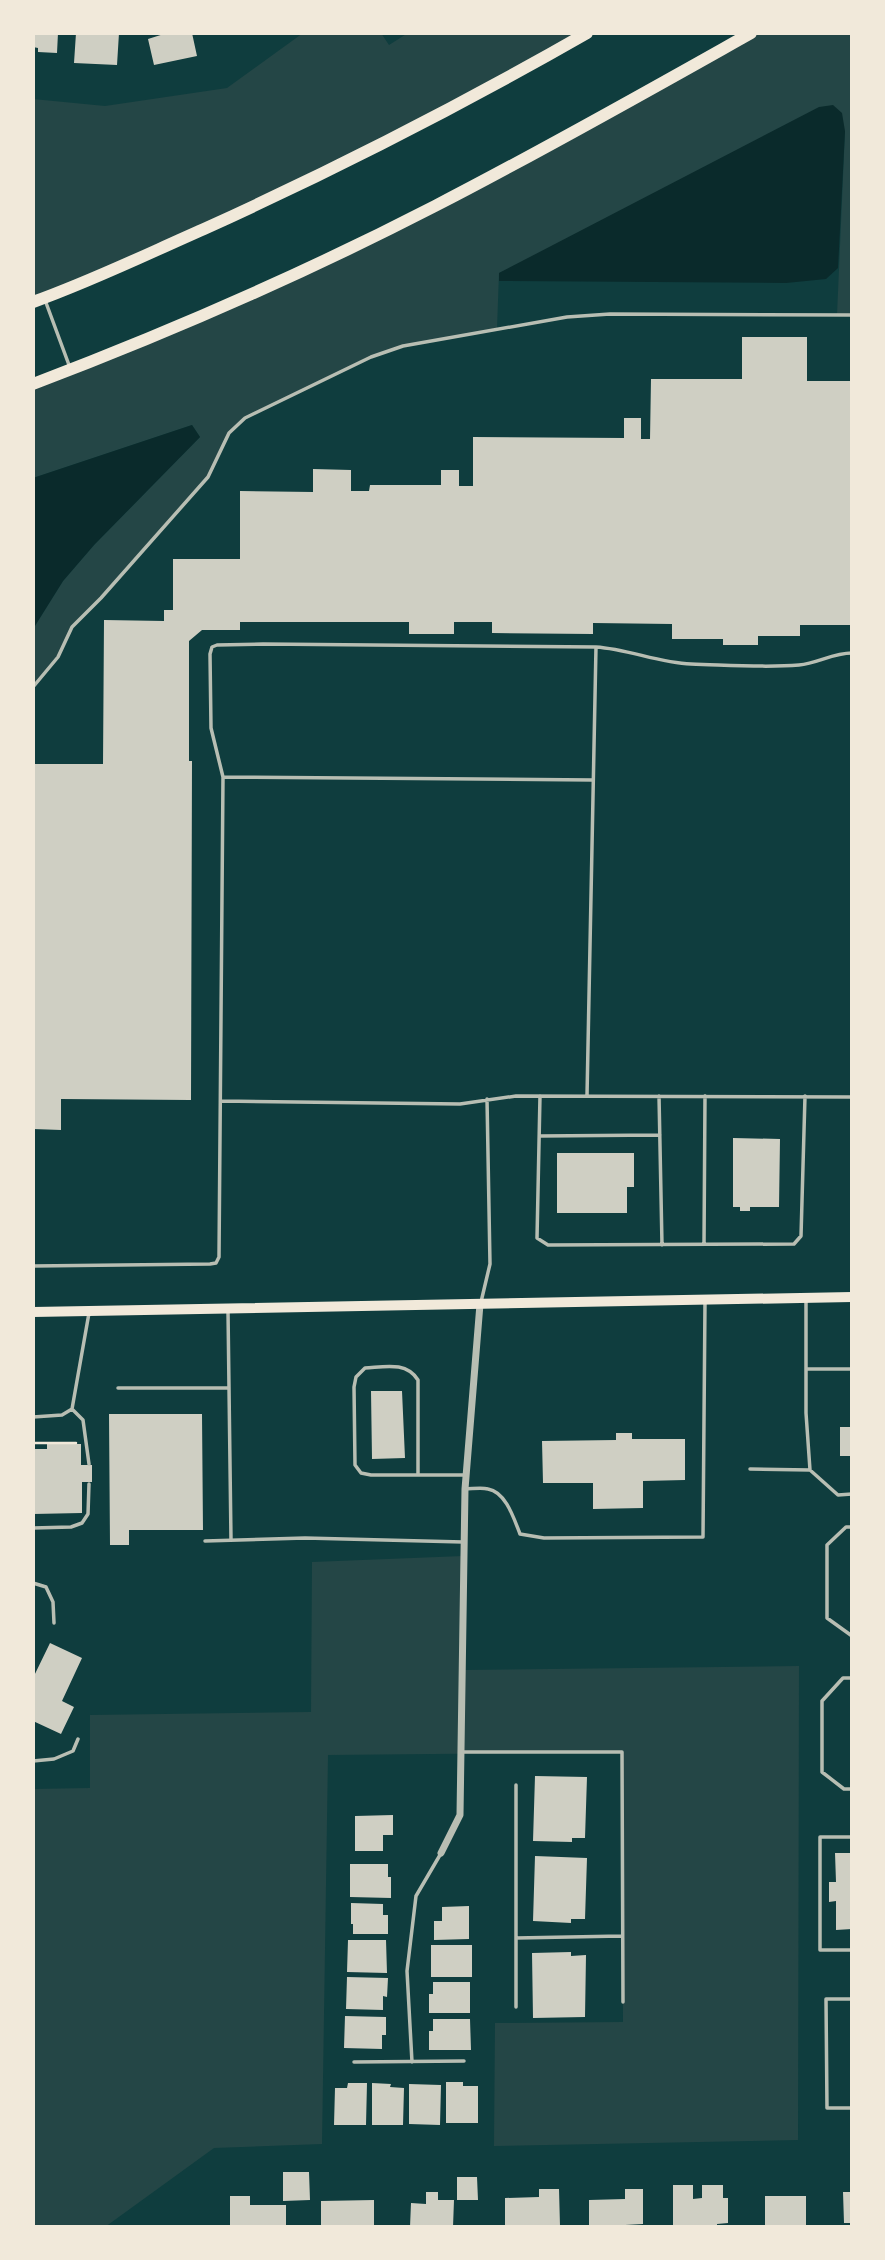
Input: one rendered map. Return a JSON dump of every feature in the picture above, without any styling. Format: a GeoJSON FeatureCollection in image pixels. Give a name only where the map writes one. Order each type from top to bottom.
{"type":"FeatureCollection","features":[{"type":"Feature","properties":{"kind":"highway"},"geometry":{"type":"LineString","coordinates":[[39,300],[83,284],[329,170],[587,33]]}},
{"type":"Feature","properties":{"kind":"highway"},"geometry":{"type":"LineString","coordinates":[[33,384],[159,334],[279,281],[434,207],[751,33]]}},
{"type":"Feature","properties":{"kind":"main road"},"geometry":{"type":"LineString","coordinates":[[33,1312],[852,1297]]}},
{"type":"Feature","properties":{"kind":"street"},"geometry":{"type":"LineString","coordinates":[[441,1853],[460,1815],[465,1489],[480,1304]]}},
{"type":"Feature","properties":{"kind":"lane"},"geometry":{"type":"LineString","coordinates":[[39,300],[71,370]]}},
{"type":"Feature","properties":{"kind":"lane"},"geometry":{"type":"LineString","coordinates":[[33,687],[58,657],[72,627],[208,477],[229,433],[245,418],[371,357],[403,345],[567,317],[610,314],[852,315]]}},
{"type":"Feature","properties":{"kind":"lane"},"geometry":{"type":"LineString","coordinates":[[33,1266],[216,1263],[220,1242],[223,777],[211,728],[212,647],[596,647],[614,648],[688,664],[801,665],[836,654],[852,653]]}},
{"type":"Feature","properties":{"kind":"lane"},"geometry":{"type":"LineString","coordinates":[[587,1096],[596,647]]}},
{"type":"Feature","properties":{"kind":"lane"},"geometry":{"type":"LineString","coordinates":[[223,777],[593,780]]}},
{"type":"Feature","properties":{"kind":"lane"},"geometry":{"type":"LineString","coordinates":[[221,1101],[460,1104],[487,1099],[540,1096],[852,1097]]}},
{"type":"Feature","properties":{"kind":"lane"},"geometry":{"type":"LineString","coordinates":[[540,1096],[537,1238],[548,1245],[794,1244],[801,1236],[805,1096]]}},
{"type":"Feature","properties":{"kind":"lane"},"geometry":{"type":"LineString","coordinates":[[659,1096],[662,1245]]}},
{"type":"Feature","properties":{"kind":"lane"},"geometry":{"type":"LineString","coordinates":[[704,1244],[705,1096]]}},
{"type":"Feature","properties":{"kind":"lane"},"geometry":{"type":"LineString","coordinates":[[480,1304],[490,1264],[487,1099]]}},
{"type":"Feature","properties":{"kind":"lane"},"geometry":{"type":"LineString","coordinates":[[540,1136],[660,1135]]}},
{"type":"Feature","properties":{"kind":"lane"},"geometry":{"type":"LineString","coordinates":[[806,1298],[806,1413],[810,1471]]}},
{"type":"Feature","properties":{"kind":"lane"},"geometry":{"type":"LineString","coordinates":[[465,1489],[490,1489],[503,1498],[520,1534],[544,1538],[703,1537],[705,1300]]}},
{"type":"Feature","properties":{"kind":"lane"},"geometry":{"type":"LineString","coordinates":[[228,1308],[231,1540]]}},
{"type":"Feature","properties":{"kind":"lane"},"geometry":{"type":"LineString","coordinates":[[33,1417],[62,1415],[72,1409],[89,1311]]}},
{"type":"Feature","properties":{"kind":"lane"},"geometry":{"type":"LineString","coordinates":[[418,1474],[418,1380],[413,1373],[402,1367],[361,1370],[354,1387],[355,1465],[361,1474],[466,1475]]}},
{"type":"Feature","properties":{"kind":"lane"},"geometry":{"type":"LineString","coordinates":[[806,1369],[852,1369]]}},
{"type":"Feature","properties":{"kind":"lane"},"geometry":{"type":"LineString","coordinates":[[118,1388],[229,1388]]}},
{"type":"Feature","properties":{"kind":"lane"},"geometry":{"type":"LineString","coordinates":[[72,1409],[83,1420],[89,1464]]}},
{"type":"Feature","properties":{"kind":"lane"},"geometry":{"type":"LineString","coordinates":[[750,1469],[810,1471],[838,1495],[852,1494]]}},
{"type":"Feature","properties":{"kind":"lane"},"geometry":{"type":"LineString","coordinates":[[33,1528],[71,1527],[82,1523],[88,1514],[89,1484]]}},
{"type":"Feature","properties":{"kind":"lane"},"geometry":{"type":"LineString","coordinates":[[852,1527],[846,1527],[827,1545],[827,1618],[852,1636]]}},
{"type":"Feature","properties":{"kind":"lane"},"geometry":{"type":"LineString","coordinates":[[205,1541],[306,1538],[463,1542]]}},
{"type":"Feature","properties":{"kind":"lane"},"geometry":{"type":"LineString","coordinates":[[33,1583],[46,1587],[52,1602],[54,1623]]}},
{"type":"Feature","properties":{"kind":"lane"},"geometry":{"type":"LineString","coordinates":[[852,1678],[843,1678],[822,1700],[822,1772],[844,1789],[852,1789]]}},
{"type":"Feature","properties":{"kind":"lane"},"geometry":{"type":"LineString","coordinates":[[33,1762],[54,1759],[73,1751],[78,1739]]}},
{"type":"Feature","properties":{"kind":"lane"},"geometry":{"type":"LineString","coordinates":[[460,1752],[622,1752],[623,2002]]}},
{"type":"Feature","properties":{"kind":"lane"},"geometry":{"type":"LineString","coordinates":[[516,1785],[516,2007]]}},
{"type":"Feature","properties":{"kind":"lane"},"geometry":{"type":"LineString","coordinates":[[852,1837],[820,1837],[820,1950],[852,1950]]}},
{"type":"Feature","properties":{"kind":"lane"},"geometry":{"type":"LineString","coordinates":[[412,2062],[407,1972],[416,1896],[441,1853]]}},
{"type":"Feature","properties":{"kind":"lane"},"geometry":{"type":"LineString","coordinates":[[516,1938],[622,1936]]}},
{"type":"Feature","properties":{"kind":"lane"},"geometry":{"type":"LineString","coordinates":[[852,1999],[826,1999],[827,2108],[852,2108]]}},
{"type":"Feature","properties":{"kind":"lane"},"geometry":{"type":"LineString","coordinates":[[354,2062],[464,2061]]}},
{"type":"Feature","properties":{"kind":"path"},"geometry":{"type":"LineString","coordinates":[[33,1443],[86,1443]]}},
{"type":"Feature","properties":{"kind":"shaded area"},"geometry":{"type":"Polygon","coordinates":[[[303,33],[381,33],[389,45],[408,33],[587,33],[329,170],[33,302],[33,99],[105,106],[227,88],[303,33]]]}},
{"type":"Feature","properties":{"kind":"shaded area"},"geometry":{"type":"Polygon","coordinates":[[[751,33],[852,33],[852,315],[837,315],[845,131],[499,273],[497,329],[403,346],[371,357],[245,418],[229,433],[208,477],[72,627],[58,657],[33,687],[33,629],[63,581],[94,545],[200,437],[192,425],[33,478],[33,384],[327,259],[751,33]]]}},
{"type":"Feature","properties":{"kind":"shaded area"},"geometry":{"type":"Polygon","coordinates":[[[833,105],[842,113],[845,131],[838,268],[826,279],[786,283],[499,281],[499,273],[819,107],[833,105]]]}},
{"type":"Feature","properties":{"kind":"shaded area"},"geometry":{"type":"Polygon","coordinates":[[[192,425],[200,437],[94,545],[63,581],[33,629],[33,478],[192,425]]]}},
{"type":"Feature","properties":{"kind":"shaded area"},"geometry":{"type":"Polygon","coordinates":[[[463,1556],[462,1670],[799,1666],[798,2140],[494,2146],[495,2023],[623,2022],[622,1752],[328,1755],[322,2144],[214,2148],[105,2227],[33,2227],[33,1789],[90,1788],[90,1715],[311,1712],[312,1562],[463,1556]]]}},
{"type":"Feature","properties":{"kind":"building"},"geometry":{"type":"Polygon","coordinates":[[[33,33],[58,33],[57,53],[38,52],[38,48],[33,47],[33,33]]]}},
{"type":"Feature","properties":{"kind":"building"},"geometry":{"type":"Polygon","coordinates":[[[76,33],[119,33],[117,65],[74,63],[76,33]]]}},
{"type":"Feature","properties":{"kind":"building"},"geometry":{"type":"Polygon","coordinates":[[[167,33],[192,33],[197,56],[154,65],[148,39],[167,33]]]}},
{"type":"Feature","properties":{"kind":"building"},"geometry":{"type":"Polygon","coordinates":[[[742,337],[807,337],[807,381],[852,381],[852,625],[800,625],[800,636],[758,636],[758,645],[723,645],[723,639],[672,639],[672,624],[593,623],[593,634],[492,633],[492,622],[454,622],[454,634],[409,634],[409,622],[240,622],[240,630],[202,630],[189,641],[189,761],[192,761],[191,1100],[61,1099],[61,1130],[33,1129],[33,764],[103,764],[104,620],[164,621],[164,610],[173,610],[173,559],[240,559],[240,491],[313,492],[313,469],[351,470],[351,491],[369,491],[370,485],[441,485],[441,470],[459,470],[459,486],[473,486],[473,437],[624,438],[624,418],[641,418],[641,439],[650,439],[651,379],[742,379],[742,337]]]}},
{"type":"Feature","properties":{"kind":"building"},"geometry":{"type":"Polygon","coordinates":[[[733,1138],[780,1139],[779,1207],[750,1207],[750,1211],[740,1211],[740,1207],[733,1207],[733,1138]]]}},
{"type":"Feature","properties":{"kind":"building"},"geometry":{"type":"Polygon","coordinates":[[[557,1153],[634,1153],[634,1187],[627,1187],[627,1213],[557,1213],[557,1153]]]}},
{"type":"Feature","properties":{"kind":"building"},"geometry":{"type":"Polygon","coordinates":[[[371,1391],[402,1391],[405,1458],[372,1459],[371,1391]]]}},
{"type":"Feature","properties":{"kind":"building"},"geometry":{"type":"Polygon","coordinates":[[[109,1414],[202,1414],[203,1530],[129,1530],[129,1545],[110,1545],[109,1414]]]}},
{"type":"Feature","properties":{"kind":"building"},"geometry":{"type":"Polygon","coordinates":[[[840,1427],[852,1427],[852,1456],[840,1456],[840,1427]]]}},
{"type":"Feature","properties":{"kind":"building"},"geometry":{"type":"Polygon","coordinates":[[[616,1433],[632,1433],[632,1439],[685,1439],[685,1480],[643,1481],[643,1508],[593,1509],[593,1483],[543,1483],[542,1441],[616,1440],[616,1433]]]}},
{"type":"Feature","properties":{"kind":"building"},"geometry":{"type":"Polygon","coordinates":[[[47,1444],[81,1444],[81,1465],[92,1465],[92,1482],[82,1482],[82,1513],[33,1514],[33,1449],[47,1449],[47,1444]]]}},
{"type":"Feature","properties":{"kind":"building"},"geometry":{"type":"Polygon","coordinates":[[[50,1643],[82,1658],[62,1701],[74,1707],[61,1734],[33,1721],[33,1678],[50,1643]]]}},
{"type":"Feature","properties":{"kind":"building"},"geometry":{"type":"Polygon","coordinates":[[[535,1776],[587,1777],[585,1838],[572,1838],[572,1842],[533,1841],[535,1776]]]}},
{"type":"Feature","properties":{"kind":"building"},"geometry":{"type":"Polygon","coordinates":[[[393,1815],[393,1835],[383,1835],[383,1851],[355,1851],[355,1816],[393,1815]]]}},
{"type":"Feature","properties":{"kind":"building"},"geometry":{"type":"Polygon","coordinates":[[[835,1853],[852,1853],[852,1929],[836,1930],[836,1901],[829,1902],[829,1882],[836,1882],[835,1853]]]}},
{"type":"Feature","properties":{"kind":"building"},"geometry":{"type":"Polygon","coordinates":[[[535,1856],[587,1858],[585,1919],[571,1919],[571,1923],[533,1921],[535,1856]]]}},
{"type":"Feature","properties":{"kind":"building"},"geometry":{"type":"Polygon","coordinates":[[[350,1864],[388,1864],[391,1898],[350,1897],[350,1864]]]}},
{"type":"Feature","properties":{"kind":"building"},"geometry":{"type":"Polygon","coordinates":[[[351,1903],[383,1904],[383,1915],[388,1915],[388,1934],[353,1934],[351,1903]]]}},
{"type":"Feature","properties":{"kind":"building"},"geometry":{"type":"Polygon","coordinates":[[[469,1906],[469,1939],[434,1940],[434,1921],[442,1921],[442,1907],[469,1906]]]}},
{"type":"Feature","properties":{"kind":"building"},"geometry":{"type":"Polygon","coordinates":[[[348,1940],[386,1940],[387,1973],[347,1972],[348,1940]]]}},
{"type":"Feature","properties":{"kind":"building"},"geometry":{"type":"Polygon","coordinates":[[[431,1945],[472,1945],[472,1977],[431,1977],[431,1945]]]}},
{"type":"Feature","properties":{"kind":"building"},"geometry":{"type":"Polygon","coordinates":[[[571,1952],[571,1956],[586,1955],[585,2017],[533,2018],[532,1953],[571,1952]]]}},
{"type":"Feature","properties":{"kind":"building"},"geometry":{"type":"Polygon","coordinates":[[[347,1977],[388,1978],[387,1997],[383,1996],[383,2010],[346,2009],[347,1977]]]}},
{"type":"Feature","properties":{"kind":"building"},"geometry":{"type":"Polygon","coordinates":[[[433,1982],[470,1982],[470,2013],[429,2013],[429,1994],[433,1994],[433,1982]]]}},
{"type":"Feature","properties":{"kind":"building"},"geometry":{"type":"Polygon","coordinates":[[[345,2016],[386,2017],[386,2035],[382,2035],[382,2049],[344,2048],[345,2016]]]}},
{"type":"Feature","properties":{"kind":"building"},"geometry":{"type":"Polygon","coordinates":[[[433,2019],[470,2019],[471,2050],[429,2050],[429,2031],[433,2031],[433,2019]]]}},
{"type":"Feature","properties":{"kind":"building"},"geometry":{"type":"Polygon","coordinates":[[[446,2082],[463,2082],[463,2086],[478,2086],[478,2123],[446,2123],[446,2082]]]}},
{"type":"Feature","properties":{"kind":"building"},"geometry":{"type":"Polygon","coordinates":[[[348,2083],[367,2083],[366,2125],[334,2125],[335,2088],[347,2088],[348,2083]]]}},
{"type":"Feature","properties":{"kind":"building"},"geometry":{"type":"Polygon","coordinates":[[[372,2083],[404,2088],[403,2125],[372,2125],[372,2083]]]}},
{"type":"Feature","properties":{"kind":"building"},"geometry":{"type":"Polygon","coordinates":[[[409,2084],[441,2085],[440,2125],[409,2124],[409,2084]]]}},
{"type":"Feature","properties":{"kind":"building"},"geometry":{"type":"Polygon","coordinates":[[[283,2172],[309,2172],[310,2200],[283,2201],[283,2172]]]}},
{"type":"Feature","properties":{"kind":"building"},"geometry":{"type":"Polygon","coordinates":[[[457,2177],[477,2177],[478,2200],[457,2200],[457,2177]]]}},
{"type":"Feature","properties":{"kind":"building"},"geometry":{"type":"Polygon","coordinates":[[[673,2185],[693,2185],[693,2199],[702,2198],[702,2185],[723,2185],[723,2198],[728,2198],[728,2223],[717,2224],[717,2227],[673,2226],[673,2185]]]}},
{"type":"Feature","properties":{"kind":"building"},"geometry":{"type":"Polygon","coordinates":[[[539,2189],[559,2189],[560,2226],[505,2227],[505,2198],[539,2197],[539,2189]]]}},
{"type":"Feature","properties":{"kind":"building"},"geometry":{"type":"Polygon","coordinates":[[[625,2189],[643,2189],[643,2224],[589,2227],[589,2200],[625,2199],[625,2189]]]}},
{"type":"Feature","properties":{"kind":"building"},"geometry":{"type":"Polygon","coordinates":[[[426,2192],[438,2192],[438,2200],[454,2200],[453,2227],[410,2227],[411,2203],[426,2204],[426,2192]]]}},
{"type":"Feature","properties":{"kind":"building"},"geometry":{"type":"Polygon","coordinates":[[[843,2192],[852,2192],[852,2223],[844,2223],[843,2192]]]}},
{"type":"Feature","properties":{"kind":"building"},"geometry":{"type":"Polygon","coordinates":[[[230,2196],[250,2196],[250,2205],[286,2205],[286,2227],[230,2227],[230,2196]]]}},
{"type":"Feature","properties":{"kind":"building"},"geometry":{"type":"Polygon","coordinates":[[[765,2196],[806,2196],[806,2225],[765,2226],[765,2196]]]}},
{"type":"Feature","properties":{"kind":"building"},"geometry":{"type":"Polygon","coordinates":[[[374,2200],[374,2227],[321,2227],[321,2201],[374,2200]]]}}]}
